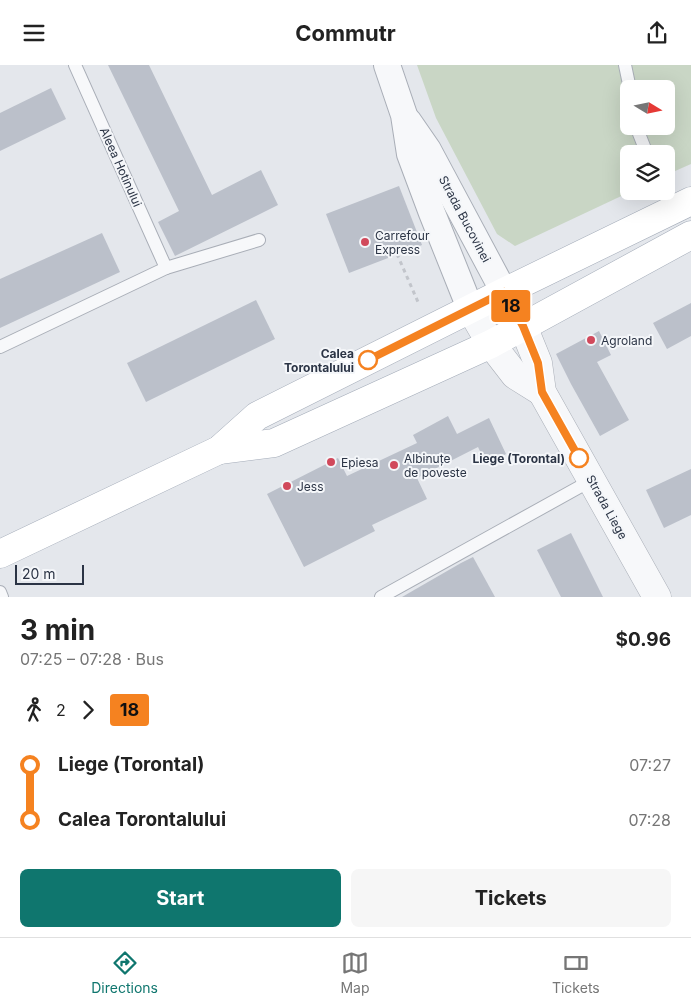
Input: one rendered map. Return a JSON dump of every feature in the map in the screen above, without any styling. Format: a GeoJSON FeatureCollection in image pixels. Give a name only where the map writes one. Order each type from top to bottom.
{"type":"FeatureCollection","features":[{"type":"Feature","properties":{"kind":"main road"},"geometry":{"type":"LineString","coordinates":[[0,554],[219,450],[257,416],[504,292],[676,201]]}},
{"type":"Feature","properties":{"kind":"main road"},"geometry":{"type":"LineString","coordinates":[[219,450],[274,443],[491,343],[691,235]]}},
{"type":"Feature","properties":{"kind":"street","name":"Strada Bucovinei"},"geometry":{"type":"LineString","coordinates":[[388,65],[404,115],[410,154],[470,309]]}},
{"type":"Feature","properties":{"kind":"street","name":"Strada Bucovinei"},"geometry":{"type":"LineString","coordinates":[[404,115],[428,150],[523,326]]}},
{"type":"Feature","properties":{"kind":"street","name":"Strada Liege"},"geometry":{"type":"LineString","coordinates":[[470,309],[491,343],[516,375],[542,392]]}},
{"type":"Feature","properties":{"kind":"street","name":"Strada Liege"},"geometry":{"type":"LineString","coordinates":[[523,326],[538,363],[542,392],[658,597]]}},
{"type":"Feature","properties":{"kind":"lane","name":"Aleea Hotinului"},"geometry":{"type":"LineString","coordinates":[[75,65],[166,268]]}},
{"type":"Feature","properties":{"kind":"lane"},"geometry":{"type":"LineString","coordinates":[[625,65],[628,80]]}},
{"type":"Feature","properties":{"kind":"lane"},"geometry":{"type":"LineString","coordinates":[[0,347],[166,268],[260,240]]}},
{"type":"Feature","properties":{"kind":"lane"},"geometry":{"type":"LineString","coordinates":[[381,597],[592,480]]}},
{"type":"Feature","properties":{"kind":"lane"},"geometry":{"type":"LineString","coordinates":[[0,592],[2,597]]}},
{"type":"Feature","properties":{"kind":"path"},"geometry":{"type":"LineString","coordinates":[[398,254],[418,302]]}},
{"type":"Feature","properties":{"kind":"green space"},"geometry":{"type":"Polygon","coordinates":[[[417,65],[691,65],[691,164],[675,171],[675,145],[620,145],[620,197],[515,246],[497,234],[436,118],[417,65]]]}},
{"type":"Feature","properties":{"kind":"building"},"geometry":{"type":"Polygon","coordinates":[[[108,65],[149,65],[212,195],[261,170],[278,205],[175,256],[158,222],[179,211],[108,65]]]}},
{"type":"Feature","properties":{"kind":"building"},"geometry":{"type":"Polygon","coordinates":[[[51,88],[66,119],[0,151],[0,113],[51,88]]]}},
{"type":"Feature","properties":{"kind":"building"},"geometry":{"type":"Polygon","coordinates":[[[399,186],[422,245],[349,273],[326,214],[399,186]]]}},
{"type":"Feature","properties":{"kind":"building"},"geometry":{"type":"Polygon","coordinates":[[[102,233],[120,272],[0,328],[0,279],[102,233]]]}},
{"type":"Feature","properties":{"kind":"building"},"geometry":{"type":"Polygon","coordinates":[[[256,300],[275,339],[146,402],[127,363],[256,300]]]}},
{"type":"Feature","properties":{"kind":"building"},"geometry":{"type":"Polygon","coordinates":[[[691,303],[691,336],[667,349],[653,323],[691,303]]]}},
{"type":"Feature","properties":{"kind":"building"},"geometry":{"type":"Polygon","coordinates":[[[599,331],[611,355],[597,362],[629,420],[600,436],[556,354],[599,331]]]}},
{"type":"Feature","properties":{"kind":"building"},"geometry":{"type":"Polygon","coordinates":[[[448,416],[457,434],[489,418],[506,454],[486,464],[478,447],[417,478],[427,499],[372,525],[375,531],[304,567],[267,494],[338,458],[347,476],[417,443],[413,435],[448,416]]]}},
{"type":"Feature","properties":{"kind":"building"},"geometry":{"type":"Polygon","coordinates":[[[691,469],[691,515],[664,528],[646,490],[691,469]]]}},
{"type":"Feature","properties":{"kind":"building"},"geometry":{"type":"Polygon","coordinates":[[[571,533],[603,597],[561,597],[537,550],[571,533]]]}},
{"type":"Feature","properties":{"kind":"building"},"geometry":{"type":"Polygon","coordinates":[[[473,557],[495,597],[402,597],[461,563],[473,557]]]}},
{"type":"Feature","properties":{"kind":"bus line","name":"18"},"geometry":{"type":"LineString","coordinates":[[368,360],[504,292],[523,326],[538,363],[542,392],[579,458]]}},
{"type":"Feature","properties":{"kind":"place","name":"Carrefour Express"},"geometry":{"type":"Point","coordinates":[365,242]}},
{"type":"Feature","properties":{"kind":"place","name":"Agroland"},"geometry":{"type":"Point","coordinates":[591,340]}},
{"type":"Feature","properties":{"kind":"place","name":"Calea Torontalului"},"geometry":{"type":"Point","coordinates":[368,360]}},
{"type":"Feature","properties":{"kind":"place","name":"Liege (Torontal)"},"geometry":{"type":"Point","coordinates":[579,458]}},
{"type":"Feature","properties":{"kind":"place","name":"Epiesa"},"geometry":{"type":"Point","coordinates":[331,462]}},
{"type":"Feature","properties":{"kind":"place","name":"Albinuțe de poveste"},"geometry":{"type":"Point","coordinates":[394,465]}},
{"type":"Feature","properties":{"kind":"place","name":"Jess"},"geometry":{"type":"Point","coordinates":[287,486]}}]}
